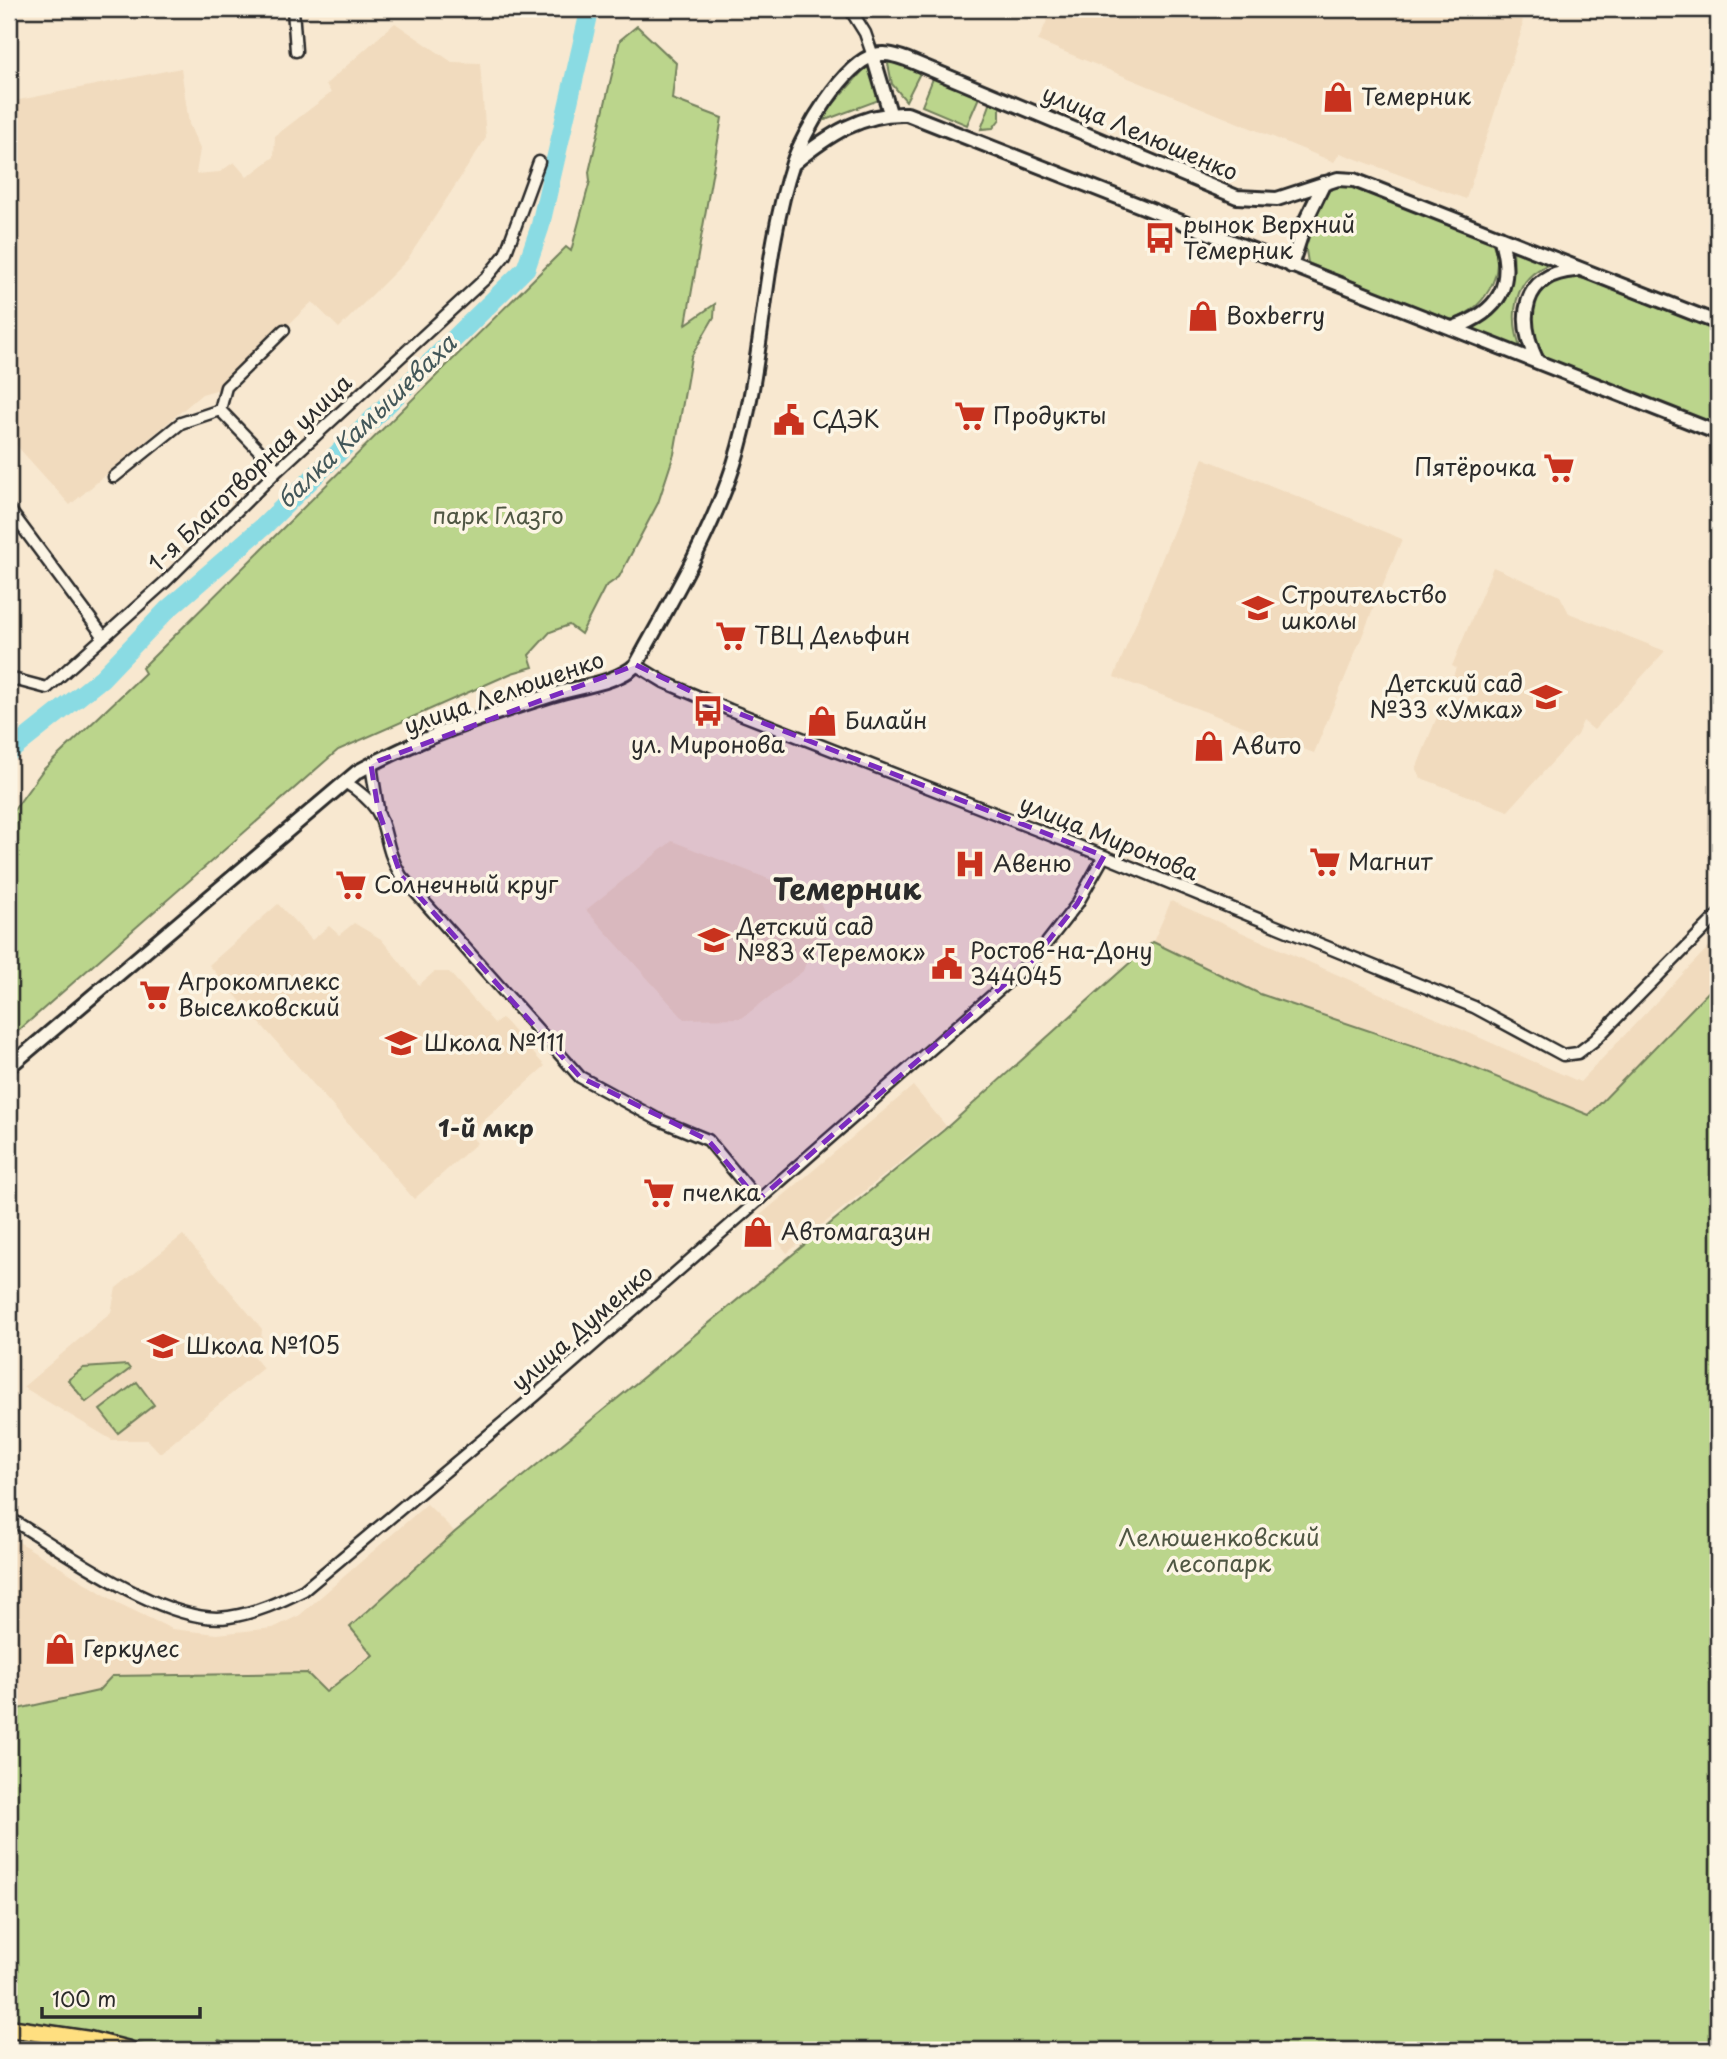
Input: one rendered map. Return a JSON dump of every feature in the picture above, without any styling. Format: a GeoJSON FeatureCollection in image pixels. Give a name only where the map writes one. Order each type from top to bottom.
{"type":"FeatureCollection","features":[{"type":"Feature","properties":{"kind":"main road"},"geometry":{"type":"LineString","coordinates":[[9,2028],[89,2040],[129,2050]]}},
{"type":"Feature","properties":{"kind":"main road"},"geometry":{"type":"LineString","coordinates":[[9,2049],[18,2050]]}},
{"type":"Feature","properties":{"kind":"street"},"geometry":{"type":"LineString","coordinates":[[293,9],[296,51]]}},
{"type":"Feature","properties":{"kind":"street"},"geometry":{"type":"LineString","coordinates":[[850,9],[865,33],[890,113]]}},
{"type":"Feature","properties":{"kind":"street","name":"улица Лелюшенко"},"geometry":{"type":"LineString","coordinates":[[9,1067],[345,782],[371,765],[405,747],[507,710],[626,674],[636,665],[686,571],[734,465],[780,217],[802,139],[830,95],[873,55],[887,54],[906,59],[1237,197],[1278,199],[1324,183],[1354,180],[1718,323]]}},
{"type":"Feature","properties":{"kind":"street"},"geometry":{"type":"LineString","coordinates":[[793,164],[828,135],[869,118],[890,113],[907,114],[1718,433]]}},
{"type":"Feature","properties":{"kind":"street","name":"1-я Благотворная улица"},"geometry":{"type":"LineString","coordinates":[[9,678],[47,688],[486,278],[506,256],[539,162]]}},
{"type":"Feature","properties":{"kind":"street"},"geometry":{"type":"LineString","coordinates":[[1291,266],[1306,219],[1324,183]]}},
{"type":"Feature","properties":{"kind":"street"},"geometry":{"type":"LineString","coordinates":[[1453,328],[1478,319],[1495,303],[1502,288],[1506,263],[1500,237]]}},
{"type":"Feature","properties":{"kind":"street"},"geometry":{"type":"LineString","coordinates":[[1537,361],[1528,342],[1524,324],[1526,308],[1533,291],[1551,274],[1579,269]]}},
{"type":"Feature","properties":{"kind":"street"},"geometry":{"type":"LineString","coordinates":[[220,410],[226,387],[284,330]]}},
{"type":"Feature","properties":{"kind":"street"},"geometry":{"type":"LineString","coordinates":[[220,410],[278,470]]}},
{"type":"Feature","properties":{"kind":"street"},"geometry":{"type":"LineString","coordinates":[[114,477],[181,423],[220,410]]}},
{"type":"Feature","properties":{"kind":"street"},"geometry":{"type":"LineString","coordinates":[[9,509],[104,637]]}},
{"type":"Feature","properties":{"kind":"street","name":"улица Миронова"},"geometry":{"type":"LineString","coordinates":[[636,665],[664,682],[730,710],[1104,856],[1495,1016],[1547,1049],[1563,1055],[1578,1054],[1595,1040],[1718,915]]}},
{"type":"Feature","properties":{"kind":"street"},"geometry":{"type":"LineString","coordinates":[[371,765],[378,809],[383,818],[391,859],[401,876],[579,1077],[657,1119],[708,1140],[758,1200]]}},
{"type":"Feature","properties":{"kind":"street"},"geometry":{"type":"LineString","coordinates":[[345,782],[378,809]]}},
{"type":"Feature","properties":{"kind":"street","name":"улица Думенко"},"geometry":{"type":"LineString","coordinates":[[9,1518],[151,1602],[181,1614],[226,1618],[268,1608],[304,1590],[535,1396],[1035,958],[1077,905],[1104,856]]}},
{"type":"Feature","properties":{"kind":"highlighted area"},"geometry":{"type":"Polygon","coordinates":[[[636,665],[730,710],[1104,856],[1077,904],[1035,958],[758,1200],[708,1140],[580,1077],[401,876],[378,809],[371,765],[378,761],[636,665]]]}},
{"type":"Feature","properties":{"kind":"shaded area","name":"Темерник"},"geometry":{"type":"Polygon","coordinates":[[[1052,9],[1523,9],[1522,30],[1466,199],[1340,153],[1334,162],[1038,41],[1052,9]]]}},
{"type":"Feature","properties":{"kind":"shaded area"},"geometry":{"type":"Polygon","coordinates":[[[395,23],[452,62],[480,63],[486,138],[407,260],[339,328],[312,302],[223,388],[202,394],[70,505],[9,437],[9,102],[181,68],[189,124],[200,149],[196,174],[220,172],[234,162],[247,177],[274,157],[275,136],[331,93],[326,84],[395,23]]]}},
{"type":"Feature","properties":{"kind":"shaded area","name":"Строительство школы"},"geometry":{"type":"Polygon","coordinates":[[[1203,458],[1402,539],[1314,753],[1114,677],[1203,458]]]}},
{"type":"Feature","properties":{"kind":"shaded area","name":"Детский сад №33 «Умка»"},"geometry":{"type":"Polygon","coordinates":[[[1493,567],[1560,596],[1569,613],[1665,651],[1594,730],[1583,721],[1577,735],[1508,811],[1421,778],[1416,769],[1441,707],[1462,714],[1472,688],[1452,679],[1456,668],[1452,666],[1493,567]]]}},
{"type":"Feature","properties":{"kind":"shaded area","name":"Детский сад №83 «Теремок»"},"geometry":{"type":"Polygon","coordinates":[[[672,841],[817,898],[825,912],[803,971],[742,1018],[684,1019],[586,910],[672,841]]]}},
{"type":"Feature","properties":{"kind":"shaded area"},"geometry":{"type":"Polygon","coordinates":[[[1171,901],[1580,1082],[1718,937],[1718,982],[1589,1115],[1447,1057],[1260,994],[1153,942],[1171,901]]]}},
{"type":"Feature","properties":{"kind":"shaded area","name":"Школа №111"},"geometry":{"type":"Polygon","coordinates":[[[278,904],[312,940],[329,926],[339,935],[354,923],[381,939],[419,985],[434,972],[449,972],[495,1024],[502,1018],[545,1066],[469,1134],[477,1143],[414,1199],[209,965],[278,904]]]}},
{"type":"Feature","properties":{"kind":"shaded area"},"geometry":{"type":"Polygon","coordinates":[[[913,1086],[946,1126],[787,1253],[758,1217],[913,1086]]]}},
{"type":"Feature","properties":{"kind":"shaded area","name":"Школа №105"},"geometry":{"type":"Polygon","coordinates":[[[183,1235],[262,1329],[261,1341],[249,1351],[263,1368],[160,1453],[148,1440],[112,1440],[23,1387],[111,1312],[116,1288],[183,1235]]]}},
{"type":"Feature","properties":{"kind":"shaded area"},"geometry":{"type":"Polygon","coordinates":[[[427,1504],[455,1532],[350,1626],[373,1655],[325,1692],[307,1673],[112,1676],[98,1691],[9,1711],[9,1536],[118,1603],[172,1629],[217,1634],[273,1628],[300,1615],[427,1504]]]}},
{"type":"Feature","properties":{"kind":"green space","name":"парк Глазго"},"geometry":{"type":"Polygon","coordinates":[[[637,26],[676,63],[672,99],[722,118],[686,324],[715,304],[714,317],[691,357],[674,454],[658,503],[619,577],[605,587],[581,634],[569,625],[550,632],[529,655],[533,667],[512,673],[338,750],[9,1039],[9,817],[43,770],[145,673],[142,668],[566,247],[571,251],[590,181],[589,172],[620,40],[637,26]]]}},
{"type":"Feature","properties":{"kind":"green space"},"geometry":{"type":"Polygon","coordinates":[[[887,59],[921,71],[906,101],[892,84],[887,59]]]}},
{"type":"Feature","properties":{"kind":"green space"},"geometry":{"type":"Polygon","coordinates":[[[868,65],[879,100],[825,120],[825,113],[868,65]]]}},
{"type":"Feature","properties":{"kind":"green space"},"geometry":{"type":"Polygon","coordinates":[[[934,76],[980,95],[967,125],[922,106],[934,76]]]}},
{"type":"Feature","properties":{"kind":"green space"},"geometry":{"type":"Polygon","coordinates":[[[992,99],[1000,107],[1000,119],[993,128],[981,129],[992,99]]]}},
{"type":"Feature","properties":{"kind":"green space"},"geometry":{"type":"Polygon","coordinates":[[[1354,184],[1490,239],[1496,251],[1497,264],[1495,277],[1481,301],[1460,317],[1448,320],[1308,263],[1305,244],[1328,189],[1354,184]]]}},
{"type":"Feature","properties":{"kind":"green space"},"geometry":{"type":"Polygon","coordinates":[[[1513,248],[1550,264],[1527,279],[1516,301],[1515,326],[1522,353],[1465,329],[1491,316],[1500,309],[1506,299],[1513,277],[1513,248]]]}},
{"type":"Feature","properties":{"kind":"green space"},"geometry":{"type":"Polygon","coordinates":[[[1572,277],[1586,279],[1718,331],[1718,427],[1548,360],[1533,336],[1533,310],[1537,298],[1546,288],[1557,281],[1572,277]]]}},
{"type":"Feature","properties":{"kind":"green space","name":"Лелюшенковский лесопарк"},"geometry":{"type":"Polygon","coordinates":[[[1153,942],[1260,994],[1447,1057],[1589,1115],[1718,982],[1718,2050],[251,2050],[219,2040],[214,2050],[161,2050],[130,2041],[9,2020],[9,1711],[98,1691],[112,1676],[307,1673],[326,1692],[373,1655],[350,1627],[455,1532],[944,1130],[1153,942]]]}},
{"type":"Feature","properties":{"kind":"green space"},"geometry":{"type":"Polygon","coordinates":[[[127,1365],[130,1369],[86,1402],[68,1380],[83,1368],[127,1365]]]}},
{"type":"Feature","properties":{"kind":"green space"},"geometry":{"type":"Polygon","coordinates":[[[137,1382],[154,1405],[118,1433],[100,1410],[137,1382]]]}},
{"type":"Feature","properties":{"kind":"waterway","name":"балка Камышеваха"},"geometry":{"type":"LineString","coordinates":[[9,752],[102,678],[167,610],[264,526],[526,268],[540,227],[590,9]]}},
{"type":"Feature","properties":{"kind":"place","name":"Темерник"},"geometry":{"type":"Point","coordinates":[1338,97]}},
{"type":"Feature","properties":{"kind":"place","name":"рынок Верхний Темерник"},"geometry":{"type":"Point","coordinates":[1160,238]}},
{"type":"Feature","properties":{"kind":"place","name":"Boxberry"},"geometry":{"type":"Point","coordinates":[1203,316]}},
{"type":"Feature","properties":{"kind":"place","name":"Продукты"},"geometry":{"type":"Point","coordinates":[970,416]}},
{"type":"Feature","properties":{"kind":"place","name":"СДЭК"},"geometry":{"type":"Point","coordinates":[789,420]}},
{"type":"Feature","properties":{"kind":"place","name":"Пятёрочка"},"geometry":{"type":"Point","coordinates":[1559,468]}},
{"type":"Feature","properties":{"kind":"place","name":"Строительство школы"},"geometry":{"type":"Point","coordinates":[1258,608]}},
{"type":"Feature","properties":{"kind":"place","name":"ТВЦ Дельфин"},"geometry":{"type":"Point","coordinates":[731,636]}},
{"type":"Feature","properties":{"kind":"place","name":"Детский сад №33 «Умка»"},"geometry":{"type":"Point","coordinates":[1546,697]}},
{"type":"Feature","properties":{"kind":"place","name":"ул. Миронова"},"geometry":{"type":"Point","coordinates":[708,711]}},
{"type":"Feature","properties":{"kind":"place","name":"Билайн"},"geometry":{"type":"Point","coordinates":[822,721]}},
{"type":"Feature","properties":{"kind":"place","name":"Авито"},"geometry":{"type":"Point","coordinates":[1209,746]}},
{"type":"Feature","properties":{"kind":"place","name":"Магнит"},"geometry":{"type":"Point","coordinates":[1325,862]}},
{"type":"Feature","properties":{"kind":"place","name":"Авеню"},"geometry":{"type":"Point","coordinates":[970,864]}},
{"type":"Feature","properties":{"kind":"place","name":"Солнечный круг"},"geometry":{"type":"Point","coordinates":[351,885]}},
{"type":"Feature","properties":{"kind":"place","name":"Детский сад №83 «Теремок»"},"geometry":{"type":"Point","coordinates":[714,940]}},
{"type":"Feature","properties":{"kind":"place","name":"Ростов-на-Дону 344045"},"geometry":{"type":"Point","coordinates":[947,964]}},
{"type":"Feature","properties":{"kind":"place","name":"Агрокомплекс Выселковский"},"geometry":{"type":"Point","coordinates":[155,995]}},
{"type":"Feature","properties":{"kind":"place","name":"Школа №111"},"geometry":{"type":"Point","coordinates":[401,1043]}},
{"type":"Feature","properties":{"kind":"place","name":"пчелка"},"geometry":{"type":"Point","coordinates":[659,1193]}},
{"type":"Feature","properties":{"kind":"place","name":"Автомагазин"},"geometry":{"type":"Point","coordinates":[758,1232]}},
{"type":"Feature","properties":{"kind":"place","name":"Школа №105"},"geometry":{"type":"Point","coordinates":[163,1346]}},
{"type":"Feature","properties":{"kind":"place","name":"Геркулес"},"geometry":{"type":"Point","coordinates":[60,1649]}},
{"type":"Feature","properties":{"kind":"district","name":"Темерник"},"geometry":{"type":"Point","coordinates":[847,890]}},
{"type":"Feature","properties":{"kind":"district","name":"1-й мкр"},"geometry":{"type":"Point","coordinates":[486,1129]}}]}
